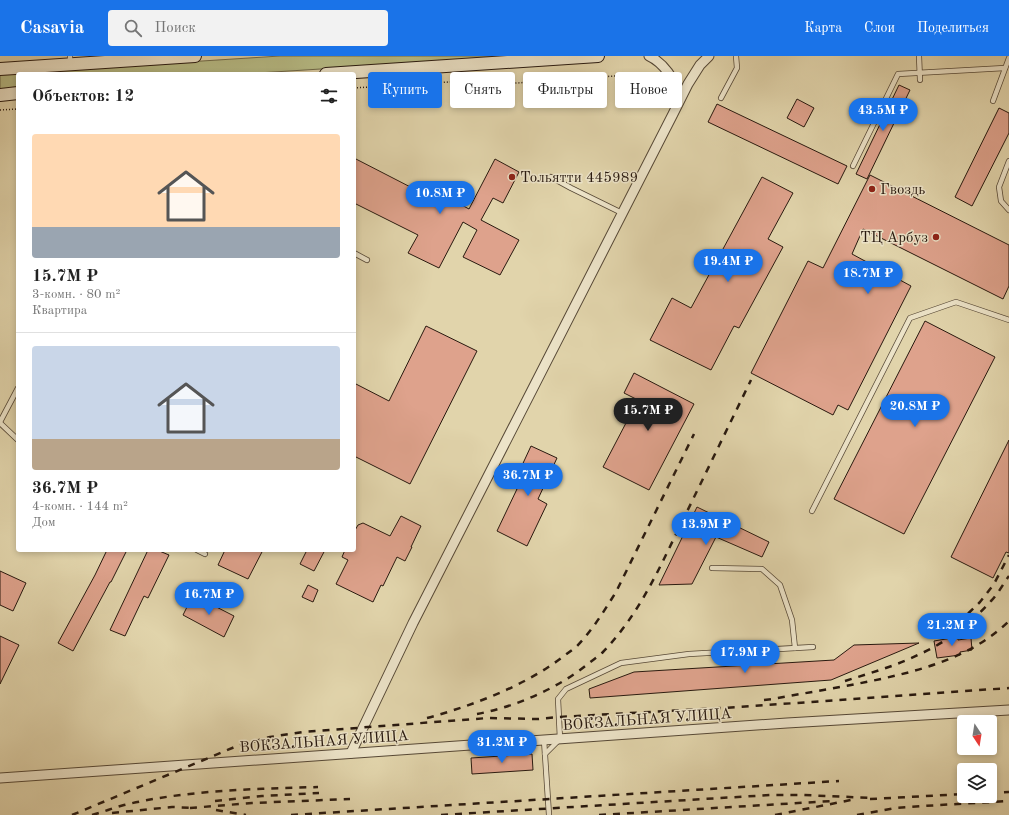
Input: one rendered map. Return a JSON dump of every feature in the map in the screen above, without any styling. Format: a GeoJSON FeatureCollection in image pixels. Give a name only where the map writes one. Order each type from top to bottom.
{"type":"FeatureCollection","features":[{"type":"Feature","properties":{"kind":"main road"},"geometry":{"type":"LineString","coordinates":[[0,69],[70,60],[194,56]]}},
{"type":"Feature","properties":{"kind":"main road"},"geometry":{"type":"LineString","coordinates":[[351,72],[524,58],[598,56]]}},
{"type":"Feature","properties":{"kind":"main road"},"geometry":{"type":"LineString","coordinates":[[0,95],[16,94]]}},
{"type":"Feature","properties":{"kind":"street"},"geometry":{"type":"LineString","coordinates":[[649,56],[657,60],[668,72]]}},
{"type":"Feature","properties":{"kind":"street"},"geometry":{"type":"LineString","coordinates":[[351,753],[413,623],[622,213],[696,72],[700,65],[709,56]]}},
{"type":"Feature","properties":{"kind":"street"},"geometry":{"type":"LineString","coordinates":[[673,114],[674,108]]}},
{"type":"Feature","properties":{"kind":"street","name":"ВОКЗАЛЬНАЯ УЛИЦА"},"geometry":{"type":"LineString","coordinates":[[0,778],[787,723],[1009,710]]}},
{"type":"Feature","properties":{"kind":"lane"},"geometry":{"type":"LineString","coordinates":[[721,98],[737,68],[736,56]]}},
{"type":"Feature","properties":{"kind":"lane"},"geometry":{"type":"LineString","coordinates":[[919,56],[920,80]]}},
{"type":"Feature","properties":{"kind":"lane"},"geometry":{"type":"LineString","coordinates":[[994,101],[1009,58]]}},
{"type":"Feature","properties":{"kind":"lane"},"geometry":{"type":"LineString","coordinates":[[853,166],[898,74],[1005,68]]}},
{"type":"Feature","properties":{"kind":"lane"},"geometry":{"type":"LineString","coordinates":[[1009,161],[999,187],[1001,201],[1009,210]]}},
{"type":"Feature","properties":{"kind":"lane"},"geometry":{"type":"LineString","coordinates":[[551,177],[622,213]]}},
{"type":"Feature","properties":{"kind":"lane"},"geometry":{"type":"LineString","coordinates":[[356,254],[367,260]]}},
{"type":"Feature","properties":{"kind":"lane"},"geometry":{"type":"LineString","coordinates":[[812,511],[910,318],[956,302],[1009,320]]}},
{"type":"Feature","properties":{"kind":"lane"},"geometry":{"type":"LineString","coordinates":[[16,392],[0,422],[16,438]]}},
{"type":"Feature","properties":{"kind":"lane"},"geometry":{"type":"LineString","coordinates":[[201,552],[205,554]]}},
{"type":"Feature","properties":{"kind":"lane"},"geometry":{"type":"LineString","coordinates":[[712,568],[762,569],[780,585],[792,620],[795,648]]}},
{"type":"Feature","properties":{"kind":"lane"},"geometry":{"type":"LineString","coordinates":[[545,754],[560,739],[558,699],[566,689],[620,663],[689,654],[813,647]]}},
{"type":"Feature","properties":{"kind":"lane"},"geometry":{"type":"LineString","coordinates":[[544,740],[549,815]]}},
{"type":"Feature","properties":{"kind":"path"},"geometry":{"type":"LineString","coordinates":[[356,88],[497,79],[498,82],[503,84],[615,76]]}},
{"type":"Feature","properties":{"kind":"path"},"geometry":{"type":"LineString","coordinates":[[0,110],[16,109]]}},
{"type":"Feature","properties":{"kind":"green space"},"geometry":{"type":"Polygon","coordinates":[[[280,56],[494,56],[494,58],[274,72],[31,72],[280,56]]]}},
{"type":"Feature","properties":{"kind":"green space"},"geometry":{"type":"Polygon","coordinates":[[[16,73],[16,88],[0,89],[0,74],[16,73]]]}},
{"type":"Feature","properties":{"kind":"building"},"geometry":{"type":"Polygon","coordinates":[[[899,85],[910,90],[867,179],[856,174],[899,85]]]}},
{"type":"Feature","properties":{"kind":"building"},"geometry":{"type":"Polygon","coordinates":[[[797,99],[814,108],[804,127],[787,118],[797,99]]]}},
{"type":"Feature","properties":{"kind":"building"},"geometry":{"type":"Polygon","coordinates":[[[717,104],[847,166],[838,184],[708,122],[717,104]]]}},
{"type":"Feature","properties":{"kind":"building"},"geometry":{"type":"Polygon","coordinates":[[[999,108],[1009,113],[1009,133],[972,206],[955,197],[999,108]]]}},
{"type":"Feature","properties":{"kind":"building"},"geometry":{"type":"Polygon","coordinates":[[[356,159],[424,194],[428,187],[469,209],[495,159],[519,172],[503,203],[493,198],[481,220],[519,240],[500,275],[463,257],[477,230],[463,222],[439,268],[408,253],[418,235],[356,204],[356,159]]]}},
{"type":"Feature","properties":{"kind":"building"},"geometry":{"type":"Polygon","coordinates":[[[870,175],[1009,245],[1009,286],[1003,299],[863,229],[852,254],[911,286],[848,410],[838,405],[833,415],[751,373],[808,261],[823,268],[870,175]]]}},
{"type":"Feature","properties":{"kind":"building"},"geometry":{"type":"Polygon","coordinates":[[[762,177],[793,193],[768,239],[783,247],[739,328],[734,326],[711,370],[650,340],[672,298],[691,308],[762,177]]]}},
{"type":"Feature","properties":{"kind":"building"},"geometry":{"type":"Polygon","coordinates":[[[925,321],[995,357],[904,534],[834,499],[925,321]]]}},
{"type":"Feature","properties":{"kind":"building"},"geometry":{"type":"Polygon","coordinates":[[[426,326],[477,351],[410,484],[356,457],[356,384],[389,401],[426,326]]]}},
{"type":"Feature","properties":{"kind":"building"},"geometry":{"type":"Polygon","coordinates":[[[634,373],[694,404],[649,490],[603,467],[638,400],[624,393],[634,373]]]}},
{"type":"Feature","properties":{"kind":"building"},"geometry":{"type":"Polygon","coordinates":[[[1009,440],[1009,553],[1006,552],[993,578],[951,557],[1009,440]]]}},
{"type":"Feature","properties":{"kind":"building"},"geometry":{"type":"Polygon","coordinates":[[[531,446],[557,458],[538,499],[547,504],[527,546],[497,531],[517,489],[512,487],[531,446]]]}},
{"type":"Feature","properties":{"kind":"building"},"geometry":{"type":"Polygon","coordinates":[[[697,507],[769,542],[762,557],[716,537],[692,584],[659,585],[697,507]]]}},
{"type":"Feature","properties":{"kind":"building"},"geometry":{"type":"Polygon","coordinates":[[[401,516],[421,526],[405,561],[397,557],[383,586],[381,585],[373,602],[336,584],[348,560],[342,557],[344,552],[356,552],[356,528],[358,525],[363,523],[390,536],[401,516]]]}},
{"type":"Feature","properties":{"kind":"building"},"geometry":{"type":"Polygon","coordinates":[[[106,552],[126,552],[73,651],[58,643],[106,552]]]}},
{"type":"Feature","properties":{"kind":"building"},"geometry":{"type":"Polygon","coordinates":[[[147,552],[162,552],[169,555],[148,598],[144,596],[125,636],[110,630],[147,552]]]}},
{"type":"Feature","properties":{"kind":"building"},"geometry":{"type":"Polygon","coordinates":[[[224,552],[262,552],[248,579],[218,565],[224,552]]]}},
{"type":"Feature","properties":{"kind":"building"},"geometry":{"type":"Polygon","coordinates":[[[306,552],[324,552],[314,571],[300,564],[306,552]]]}},
{"type":"Feature","properties":{"kind":"building"},"geometry":{"type":"Polygon","coordinates":[[[0,571],[26,583],[13,611],[0,605],[0,571]]]}},
{"type":"Feature","properties":{"kind":"building"},"geometry":{"type":"Polygon","coordinates":[[[308,585],[318,590],[313,602],[302,597],[308,585]]]}},
{"type":"Feature","properties":{"kind":"building"},"geometry":{"type":"Polygon","coordinates":[[[193,595],[234,616],[224,637],[183,615],[193,595]]]}},
{"type":"Feature","properties":{"kind":"building"},"geometry":{"type":"Polygon","coordinates":[[[0,636],[19,645],[0,684],[0,636]]]}},
{"type":"Feature","properties":{"kind":"building"},"geometry":{"type":"Polygon","coordinates":[[[958,637],[958,640],[971,638],[972,650],[960,652],[960,655],[937,658],[934,641],[958,637]]]}},
{"type":"Feature","properties":{"kind":"building"},"geometry":{"type":"Polygon","coordinates":[[[919,643],[831,680],[590,698],[589,689],[634,672],[834,660],[854,645],[919,643]]]}},
{"type":"Feature","properties":{"kind":"building"},"geometry":{"type":"Polygon","coordinates":[[[532,754],[533,770],[472,774],[471,758],[532,754]]]}},
{"type":"Feature","properties":{"kind":"railway"},"geometry":{"type":"LineString","coordinates":[[477,714],[506,707],[536,695],[564,681],[601,653],[621,632],[636,610],[656,575],[751,380]]}},
{"type":"Feature","properties":{"kind":"railway"},"geometry":{"type":"LineString","coordinates":[[427,718],[476,702],[515,686],[552,664],[582,641],[598,621],[616,592],[694,434]]}},
{"type":"Feature","properties":{"kind":"railway"},"geometry":{"type":"LineString","coordinates":[[948,633],[980,602],[994,584],[1009,555]]}},
{"type":"Feature","properties":{"kind":"railway"},"geometry":{"type":"LineString","coordinates":[[845,681],[902,662],[940,644],[967,624],[983,609],[996,595],[1009,576]]}},
{"type":"Feature","properties":{"kind":"railway"},"geometry":{"type":"LineString","coordinates":[[764,700],[841,687],[915,671],[974,647],[1009,621]]}},
{"type":"Feature","properties":{"kind":"railway"},"geometry":{"type":"LineString","coordinates":[[72,815],[237,746],[270,737],[303,732],[488,718],[538,719],[739,707],[1009,688]]}},
{"type":"Feature","properties":{"kind":"railway"},"geometry":{"type":"LineString","coordinates":[[291,815],[839,781]]}},
{"type":"Feature","properties":{"kind":"railway"},"geometry":{"type":"LineString","coordinates":[[92,815],[124,805],[196,793],[318,787]]}},
{"type":"Feature","properties":{"kind":"railway"},"geometry":{"type":"LineString","coordinates":[[997,793],[1009,792]]}},
{"type":"Feature","properties":{"kind":"railway"},"geometry":{"type":"LineString","coordinates":[[215,801],[262,796],[319,793]]}},
{"type":"Feature","properties":{"kind":"railway"},"geometry":{"type":"LineString","coordinates":[[870,799],[957,794]]}},
{"type":"Feature","properties":{"kind":"railway"},"geometry":{"type":"LineString","coordinates":[[441,815],[770,795],[874,798]]}},
{"type":"Feature","properties":{"kind":"railway"},"geometry":{"type":"LineString","coordinates":[[190,808],[252,803],[350,799]]}},
{"type":"Feature","properties":{"kind":"railway"},"geometry":{"type":"LineString","coordinates":[[775,815],[851,800]]}},
{"type":"Feature","properties":{"kind":"railway"},"geometry":{"type":"LineString","coordinates":[[599,815],[832,801]]}},
{"type":"Feature","properties":{"kind":"railway"},"geometry":{"type":"LineString","coordinates":[[857,815],[895,808],[1009,801]]}},
{"type":"Feature","properties":{"kind":"railway"},"geometry":{"type":"LineString","coordinates":[[112,813],[172,807],[196,808]]}},
{"type":"Feature","properties":{"kind":"railway"},"geometry":{"type":"LineString","coordinates":[[216,810],[246,815]]}},
{"type":"Feature","properties":{"kind":"place","name":"Тольятти 445989"},"geometry":{"type":"Point","coordinates":[512,177]}},
{"type":"Feature","properties":{"kind":"place","name":"Гвоздь"},"geometry":{"type":"Point","coordinates":[872,189]}},
{"type":"Feature","properties":{"kind":"place","name":"ТЦ Арбуз"},"geometry":{"type":"Point","coordinates":[936,237]}}]}
